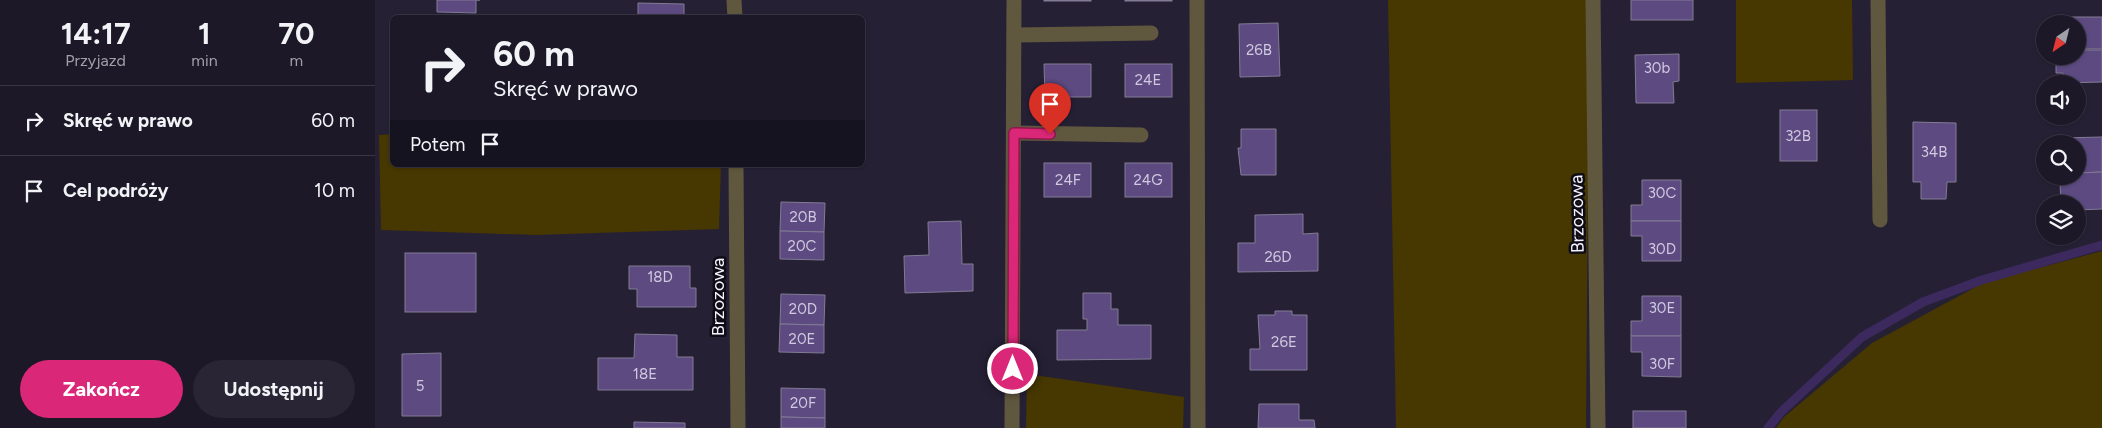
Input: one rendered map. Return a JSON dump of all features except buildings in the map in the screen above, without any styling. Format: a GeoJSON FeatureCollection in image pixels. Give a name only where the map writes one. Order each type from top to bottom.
{"type":"FeatureCollection","features":[{"type":"Feature","properties":{"kind":"street"},"geometry":{"type":"LineString","coordinates":[[735,0],[735,15]]}},
{"type":"Feature","properties":{"kind":"street"},"geometry":{"type":"LineString","coordinates":[[1012,428],[1014,0]]}},
{"type":"Feature","properties":{"kind":"street"},"geometry":{"type":"LineString","coordinates":[[1197,0],[1198,428]]}},
{"type":"Feature","properties":{"kind":"street","name":"Brzozowa"},"geometry":{"type":"LineString","coordinates":[[1593,0],[1598,428]]}},
{"type":"Feature","properties":{"kind":"street"},"geometry":{"type":"LineString","coordinates":[[1878,0],[1880,220]]}},
{"type":"Feature","properties":{"kind":"street"},"geometry":{"type":"LineString","coordinates":[[1014,35],[1151,33]]}},
{"type":"Feature","properties":{"kind":"street"},"geometry":{"type":"LineString","coordinates":[[1014,133],[1141,135]]}},
{"type":"Feature","properties":{"kind":"street","name":"Brzozowa"},"geometry":{"type":"LineString","coordinates":[[736,167],[738,428]]}},
{"type":"Feature","properties":{"kind":"shaded area"},"geometry":{"type":"Polygon","coordinates":[[[1388,0],[1586,0],[1588,170],[1586,428],[1396,428],[1388,0]]]}},
{"type":"Feature","properties":{"kind":"shaded area"},"geometry":{"type":"Polygon","coordinates":[[[1736,0],[1852,0],[1853,80],[1736,83],[1736,0]]]}},
{"type":"Feature","properties":{"kind":"shaded area"},"geometry":{"type":"Polygon","coordinates":[[[390,134],[390,167],[721,167],[719,229],[536,235],[381,230],[379,135],[390,134]]]}},
{"type":"Feature","properties":{"kind":"shaded area"},"geometry":{"type":"Polygon","coordinates":[[[2102,251],[2102,428],[1776,428],[1784,417],[1872,343],[1983,283],[2102,251]]]}},
{"type":"Feature","properties":{"kind":"shaded area"},"geometry":{"type":"Polygon","coordinates":[[[1027,374],[1184,397],[1183,428],[1026,428],[1027,374]]]}},
{"type":"Feature","properties":{"kind":"waterway"},"geometry":{"type":"LineString","coordinates":[[1768,428],[1781,412],[1862,337],[1923,302],[1982,280],[2102,245]]}},
{"type":"Feature","properties":{"kind":"route"},"geometry":{"type":"LineString","coordinates":[[1013,369],[1014,133],[1050,134]]}}]}
